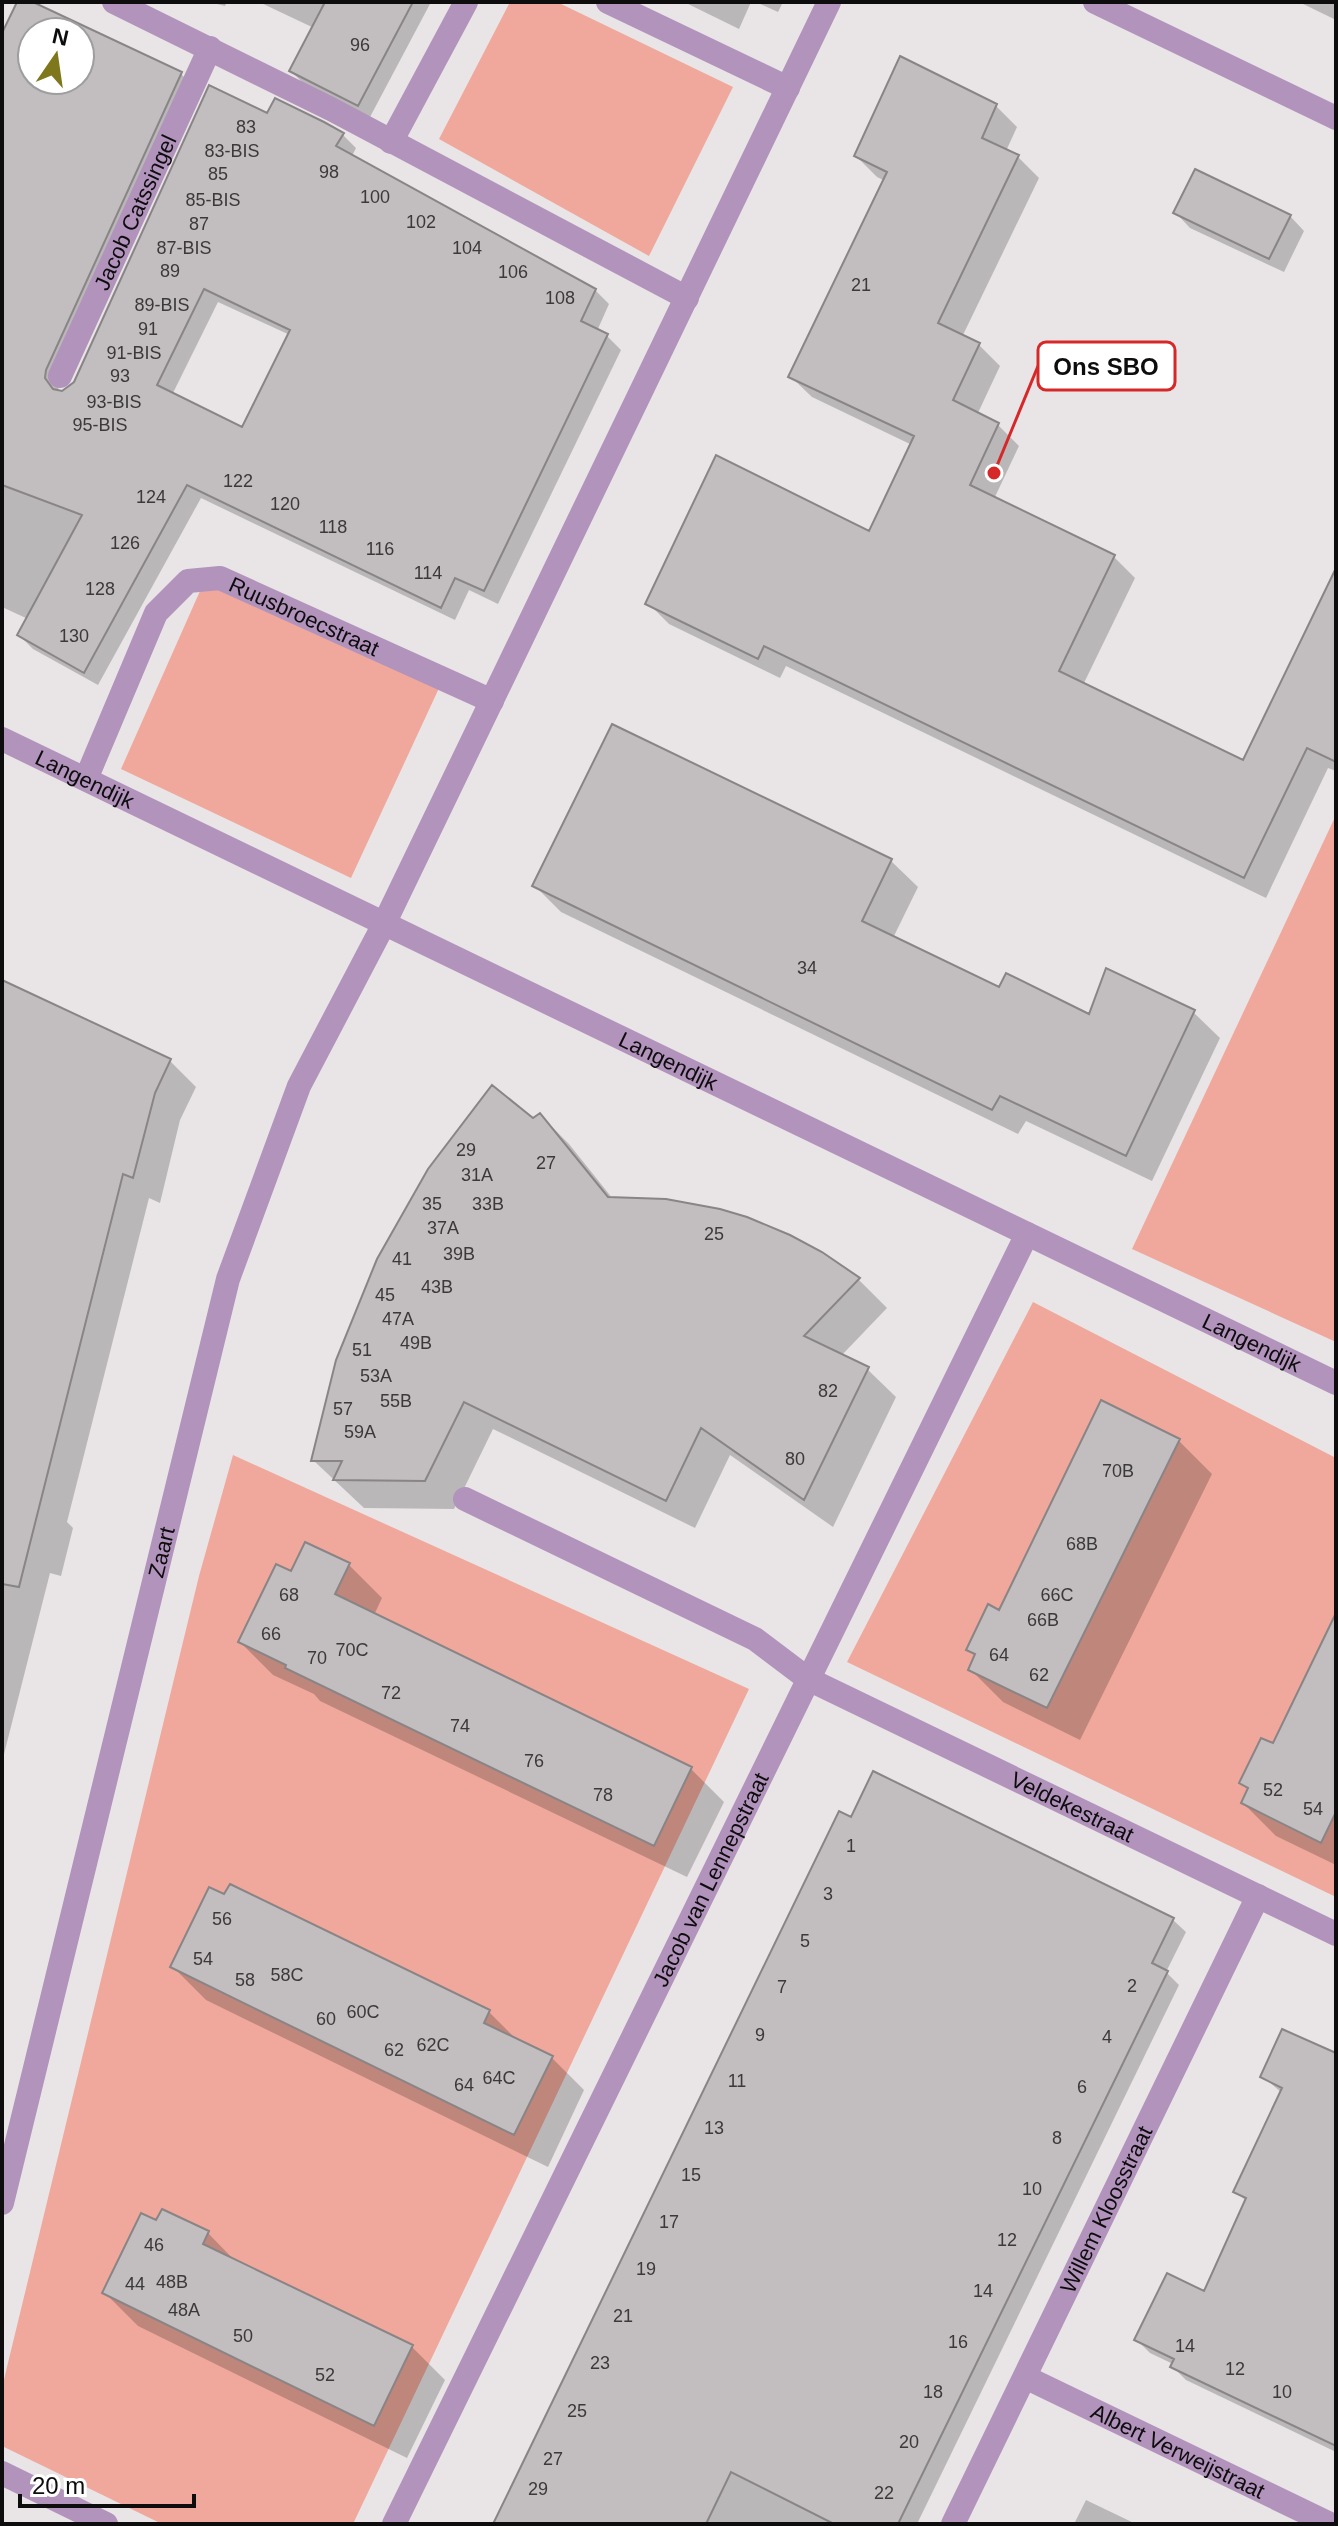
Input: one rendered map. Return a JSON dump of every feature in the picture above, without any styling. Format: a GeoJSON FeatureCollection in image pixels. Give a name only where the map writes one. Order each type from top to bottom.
{"type":"FeatureCollection","features":[{"type":"Feature","properties":{"kind":"street"},"geometry":{"type":"LineString","coordinates":[[114,2],[210,48],[687,298]]}},
{"type":"Feature","properties":{"kind":"street"},"geometry":{"type":"LineString","coordinates":[[391,142],[466,2]]}},
{"type":"Feature","properties":{"kind":"street"},"geometry":{"type":"LineString","coordinates":[[608,2],[788,88]]}},
{"type":"Feature","properties":{"kind":"street"},"geometry":{"type":"LineString","coordinates":[[384,924],[829,2]]}},
{"type":"Feature","properties":{"kind":"street"},"geometry":{"type":"LineString","coordinates":[[1095,2],[1336,118]]}},
{"type":"Feature","properties":{"kind":"street","name":"Jacob Catssingel"},"geometry":{"type":"LineString","coordinates":[[60,376],[210,48]]}},
{"type":"Feature","properties":{"kind":"street","name":"Ruusbroecstraat"},"geometry":{"type":"LineString","coordinates":[[86,779],[156,613],[188,581],[220,578],[492,701]]}},
{"type":"Feature","properties":{"kind":"street","name":"Langendijk"},"geometry":{"type":"LineString","coordinates":[[2,739],[1336,1383]]}},
{"type":"Feature","properties":{"kind":"street","name":"Zaart"},"geometry":{"type":"LineString","coordinates":[[2,2203],[228,1279],[299,1086],[384,924]]}},
{"type":"Feature","properties":{"kind":"street","name":"Jacob van Lennepstraat"},"geometry":{"type":"LineString","coordinates":[[394,2524],[1027,1234]]}},
{"type":"Feature","properties":{"kind":"street"},"geometry":{"type":"LineString","coordinates":[[465,1499],[755,1639],[808,1679]]}},
{"type":"Feature","properties":{"kind":"street","name":"Veldekestraat"},"geometry":{"type":"LineString","coordinates":[[808,1679],[1336,1934]]}},
{"type":"Feature","properties":{"kind":"street","name":"Willem Kloosstraat"},"geometry":{"type":"LineString","coordinates":[[953,2524],[1258,1896]]}},
{"type":"Feature","properties":{"kind":"street","name":"Albert Verweijstraat"},"geometry":{"type":"LineString","coordinates":[[1025,2377],[1330,2524]]}},
{"type":"Feature","properties":{"kind":"street"},"geometry":{"type":"LineString","coordinates":[[2,2473],[106,2524]]}},
{"type":"Feature","properties":{"kind":"shaded area"},"geometry":{"type":"Polygon","coordinates":[[[510,2],[557,2],[733,87],[649,256],[439,139],[510,2]]]}},
{"type":"Feature","properties":{"kind":"shaded area"},"geometry":{"type":"Polygon","coordinates":[[[208,573],[440,686],[351,878],[121,769],[208,573]]]}},
{"type":"Feature","properties":{"kind":"shaded area"},"geometry":{"type":"Polygon","coordinates":[[[1336,815],[1336,1342],[1132,1249],[1336,815]]]}},
{"type":"Feature","properties":{"kind":"shaded area"},"geometry":{"type":"Polygon","coordinates":[[[1033,1302],[1336,1458],[1336,1897],[847,1662],[1033,1302]]]}},
{"type":"Feature","properties":{"kind":"shaded area"},"geometry":{"type":"Polygon","coordinates":[[[233,1455],[749,1689],[353,2524],[162,2524],[2,2446],[2,2389],[6,2371],[199,1576],[233,1455]]]}},
{"type":"Feature","properties":{"kind":"building"},"geometry":{"type":"Polygon","coordinates":[[[17,2],[33,2],[63,16],[16,16],[16,96],[96,96],[96,32],[182,72],[46,370],[45,378],[53,389],[62,391],[74,382],[209,85],[267,113],[275,98],[324,122],[344,133],[336,146],[596,289],[581,321],[608,334],[484,591],[455,578],[441,608],[187,485],[84,673],[17,635],[82,515],[2,485],[2,33],[17,2]],[[204,289],[157,385],[242,427],[290,330],[204,289]]]}},
{"type":"Feature","properties":{"kind":"building"},"geometry":{"type":"Polygon","coordinates":[[[325,2],[413,2],[358,106],[289,71],[325,2]]]}},
{"type":"Feature","properties":{"kind":"building"},"geometry":{"type":"Polygon","coordinates":[[[900,56],[997,104],[982,138],[1019,155],[938,323],[980,343],[953,400],[999,423],[970,485],[1115,555],[1059,671],[1243,760],[1336,568],[1336,762],[1307,748],[1244,878],[764,646],[758,659],[645,604],[716,455],[869,531],[914,436],[788,377],[887,172],[854,156],[900,56]]]}},
{"type":"Feature","properties":{"kind":"building"},"geometry":{"type":"Polygon","coordinates":[[[1195,169],[1291,215],[1269,259],[1173,213],[1195,169]]]}},
{"type":"Feature","properties":{"kind":"building"},"geometry":{"type":"Polygon","coordinates":[[[612,724],[892,859],[862,921],[999,987],[1006,973],[1089,1014],[1106,968],[1195,1010],[1126,1156],[1000,1096],[992,1110],[532,886],[612,724]]]}},
{"type":"Feature","properties":{"kind":"building"},"geometry":{"type":"Polygon","coordinates":[[[2,980],[171,1059],[155,1093],[133,1178],[123,1174],[19,1587],[2,1584],[2,980]]]}},
{"type":"Feature","properties":{"kind":"building"},"geometry":{"type":"Polygon","coordinates":[[[492,1085],[533,1118],[540,1113],[608,1197],[666,1199],[747,1217],[822,1252],[860,1278],[804,1336],[869,1367],[804,1500],[701,1428],[666,1501],[464,1402],[425,1481],[333,1480],[342,1461],[311,1461],[336,1360],[377,1259],[428,1169],[492,1085]]]}},
{"type":"Feature","properties":{"kind":"building"},"geometry":{"type":"Polygon","coordinates":[[[1101,1400],[1180,1439],[1047,1708],[968,1670],[975,1654],[966,1650],[988,1604],[999,1610],[1101,1400]]]}},
{"type":"Feature","properties":{"kind":"building"},"geometry":{"type":"Polygon","coordinates":[[[305,1542],[350,1563],[335,1594],[692,1767],[654,1846],[285,1668],[286,1665],[238,1642],[276,1564],[291,1571],[305,1542]]]}},
{"type":"Feature","properties":{"kind":"building"},"geometry":{"type":"Polygon","coordinates":[[[1336,1613],[1336,1812],[1321,1843],[1241,1803],[1248,1788],[1239,1783],[1261,1738],[1273,1743],[1336,1613]]]}},
{"type":"Feature","properties":{"kind":"building"},"geometry":{"type":"Polygon","coordinates":[[[873,1771],[1174,1918],[1152,1963],[1168,1971],[898,2524],[834,2524],[731,2472],[706,2524],[493,2524],[839,1811],[851,1817],[873,1771]]]}},
{"type":"Feature","properties":{"kind":"building"},"geometry":{"type":"Polygon","coordinates":[[[230,1884],[490,2010],[484,2023],[553,2056],[514,2135],[170,1967],[209,1887],[224,1894],[230,1884]]]}},
{"type":"Feature","properties":{"kind":"building"},"geometry":{"type":"Polygon","coordinates":[[[1282,2029],[1336,2053],[1336,2446],[1170,2367],[1174,2359],[1134,2340],[1167,2273],[1204,2291],[1246,2198],[1233,2192],[1282,2088],[1260,2077],[1282,2029]]]}},
{"type":"Feature","properties":{"kind":"building"},"geometry":{"type":"Polygon","coordinates":[[[162,2209],[209,2231],[203,2244],[413,2345],[374,2426],[102,2293],[141,2213],[156,2220],[162,2209]]]}},
{"type":"Feature","properties":{"kind":"place","name":"Ons SBO"},"geometry":{"type":"Point","coordinates":[994,473]}}]}
